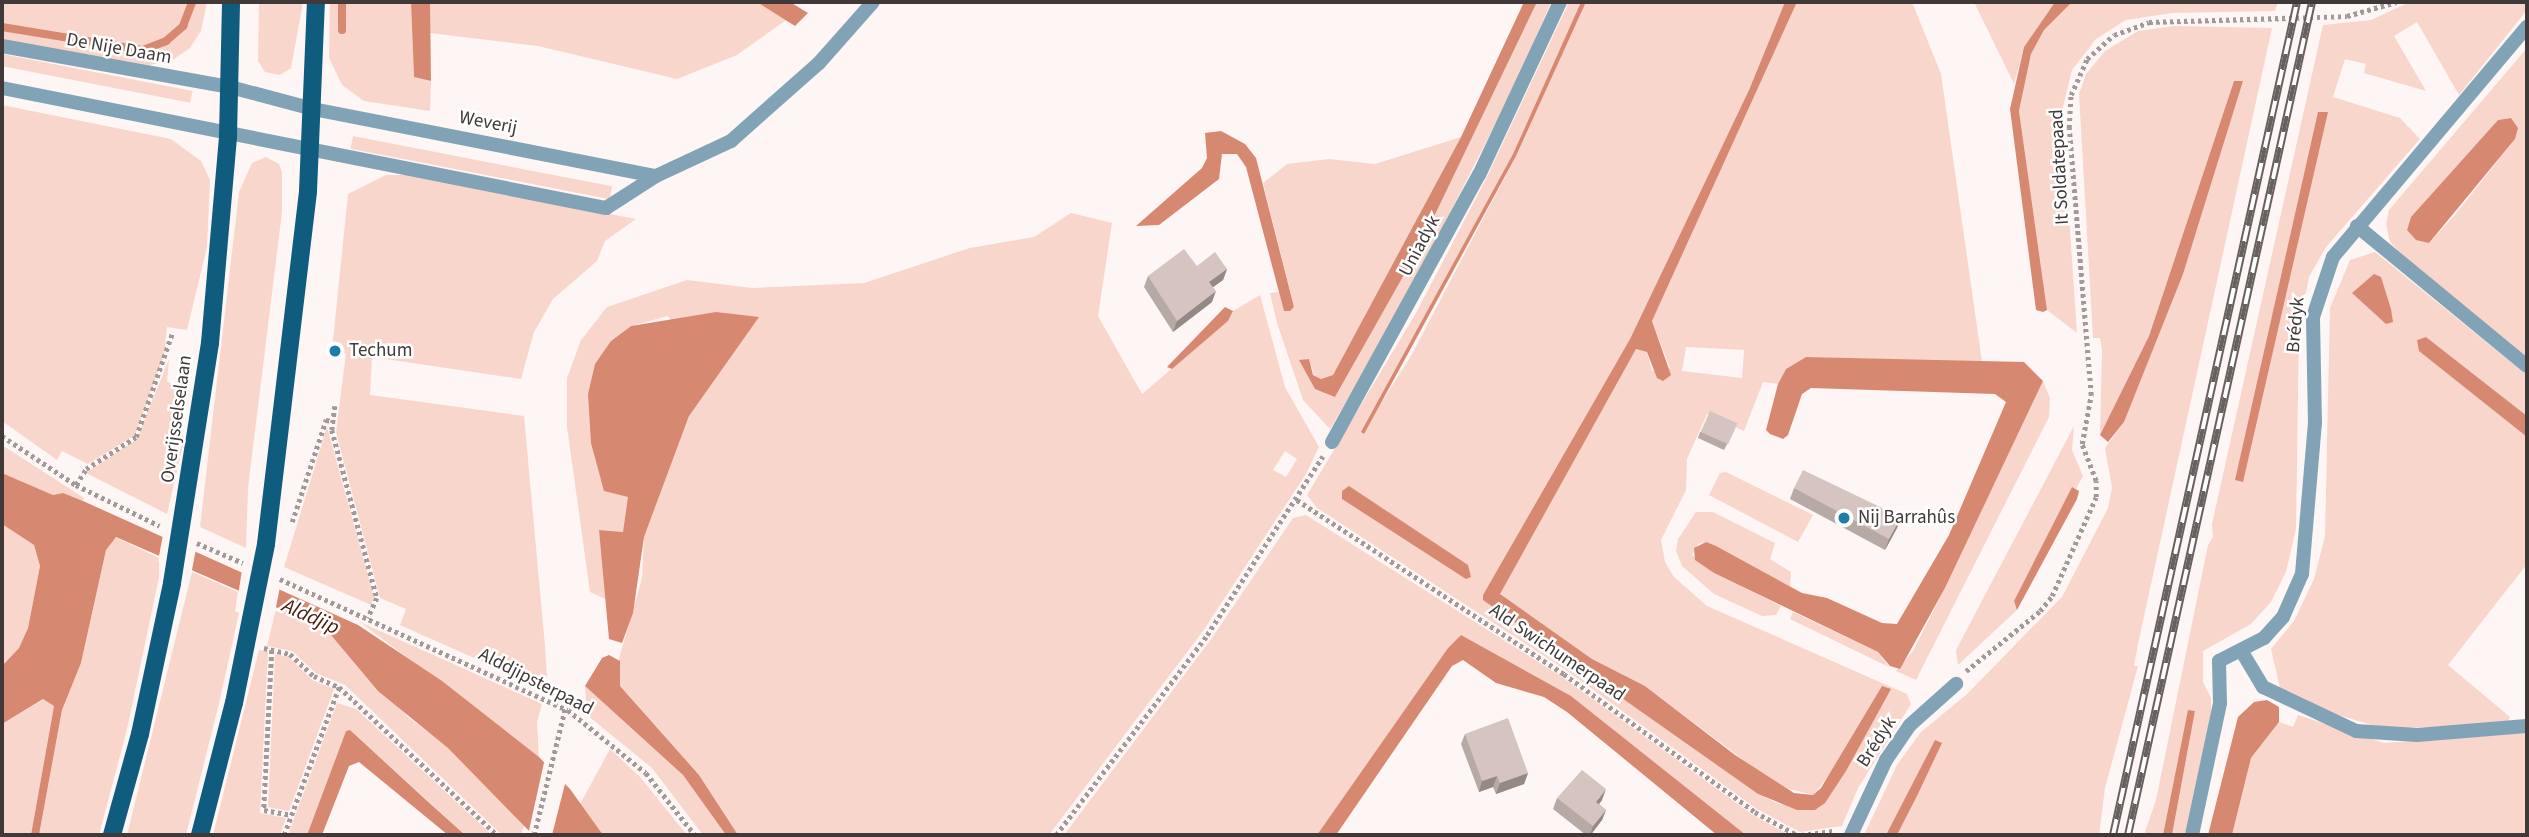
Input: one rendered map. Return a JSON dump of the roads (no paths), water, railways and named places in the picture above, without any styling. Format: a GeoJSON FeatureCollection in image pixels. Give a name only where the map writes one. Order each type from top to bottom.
{"type":"FeatureCollection","features":[{"type":"Feature","properties":{"kind":"main road","name":"Overijsselselaan"},"geometry":{"type":"LineString","coordinates":[[112,835],[140,734],[172,583],[186,509],[210,343],[228,136],[231,2]]}},
{"type":"Feature","properties":{"kind":"main road"},"geometry":{"type":"LineString","coordinates":[[200,835],[252,618],[266,544],[311,153],[316,2]]}},
{"type":"Feature","properties":{"kind":"street"},"geometry":{"type":"LineString","coordinates":[[2,88],[311,153],[606,208],[656,176],[731,141],[774,108],[873,2]]}},
{"type":"Feature","properties":{"kind":"street","name":"Uniadyk"},"geometry":{"type":"LineString","coordinates":[[1332,442],[1479,175],[1560,2]]}},
{"type":"Feature","properties":{"kind":"street","name":"Brédyk"},"geometry":{"type":"LineString","coordinates":[[2192,835],[2220,704],[2219,662],[2264,638],[2283,617],[2302,574],[2315,423],[2313,317],[2333,257],[2527,27]]}},
{"type":"Feature","properties":{"kind":"street","name":"De Nije Daam"},"geometry":{"type":"LineString","coordinates":[[2,46],[230,87],[313,109]]}},
{"type":"Feature","properties":{"kind":"street","name":"Weverij"},"geometry":{"type":"LineString","coordinates":[[313,109],[656,176]]}},
{"type":"Feature","properties":{"kind":"street"},"geometry":{"type":"LineString","coordinates":[[2357,226],[2527,366]]}},
{"type":"Feature","properties":{"kind":"street"},"geometry":{"type":"LineString","coordinates":[[2242,652],[2263,687],[2356,731],[2417,735],[2527,726]]}},
{"type":"Feature","properties":{"kind":"street","name":"Brédyk"},"geometry":{"type":"LineString","coordinates":[[1852,832],[1886,760],[1910,725],[1956,684]]}},
{"type":"Feature","properties":{"kind":"water"},"geometry":{"type":"Polygon","coordinates":[[[411,2],[430,2],[431,81],[414,77],[411,2]]]}},
{"type":"Feature","properties":{"kind":"water"},"geometry":{"type":"Polygon","coordinates":[[[757,2],[790,2],[808,13],[795,26],[757,2]]]}},
{"type":"Feature","properties":{"kind":"water"},"geometry":{"type":"Polygon","coordinates":[[[1524,2],[1537,2],[1418,250],[1335,397],[1315,389],[1299,360],[1309,359],[1313,375],[1321,379],[1333,375],[1461,137],[1524,2]]]}},
{"type":"Feature","properties":{"kind":"water"},"geometry":{"type":"Polygon","coordinates":[[[1581,2],[1586,2],[1516,156],[1364,434],[1361,432],[1513,154],[1581,2]]]}},
{"type":"Feature","properties":{"kind":"water"},"geometry":{"type":"Polygon","coordinates":[[[1785,2],[1797,2],[1652,321],[1671,375],[1663,381],[1657,378],[1647,352],[1636,349],[1500,594],[1592,659],[1645,686],[1735,755],[1794,793],[1813,795],[1821,788],[1882,686],[1891,689],[1846,771],[1825,803],[1815,810],[1797,810],[1758,794],[1483,600],[1483,595],[1630,339],[1749,90],[1785,2]]]}},
{"type":"Feature","properties":{"kind":"water"},"geometry":{"type":"Polygon","coordinates":[[[2055,2],[2072,2],[2044,30],[2031,54],[2019,111],[2047,310],[2043,312],[2036,310],[2010,109],[2024,47],[2055,2]]]}},
{"type":"Feature","properties":{"kind":"water"},"geometry":{"type":"Polygon","coordinates":[[[2234,81],[2243,81],[2183,274],[2124,422],[2108,442],[2100,435],[2149,336],[2234,81]]]}},
{"type":"Feature","properties":{"kind":"water"},"geometry":{"type":"Polygon","coordinates":[[[2318,112],[2328,112],[2243,482],[2235,480],[2318,112]]]}},
{"type":"Feature","properties":{"kind":"water"},"geometry":{"type":"Polygon","coordinates":[[[2511,118],[2518,128],[2515,139],[2429,243],[2416,240],[2407,230],[2411,217],[2498,120],[2511,118]]]}},
{"type":"Feature","properties":{"kind":"water"},"geometry":{"type":"Polygon","coordinates":[[[1221,131],[1245,144],[1256,158],[1294,307],[1290,311],[1284,311],[1246,167],[1237,154],[1222,154],[1219,179],[1159,225],[1136,226],[1202,168],[1207,158],[1205,133],[1221,131]]]}},
{"type":"Feature","properties":{"kind":"water"},"geometry":{"type":"Polygon","coordinates":[[[2374,274],[2381,277],[2393,322],[2386,324],[2352,293],[2374,274]]]}},
{"type":"Feature","properties":{"kind":"water"},"geometry":{"type":"Polygon","coordinates":[[[1225,307],[1233,311],[1228,321],[1172,369],[1167,367],[1225,307]]]}},
{"type":"Feature","properties":{"kind":"water"},"geometry":{"type":"Polygon","coordinates":[[[716,312],[759,317],[689,416],[644,537],[633,613],[622,643],[609,639],[599,530],[623,532],[628,497],[604,491],[591,443],[588,394],[595,364],[611,341],[631,326],[716,312]]]}},
{"type":"Feature","properties":{"kind":"water"},"geometry":{"type":"Polygon","coordinates":[[[2426,337],[2527,416],[2527,437],[2419,351],[2417,340],[2426,337]]]}},
{"type":"Feature","properties":{"kind":"water"},"geometry":{"type":"Polygon","coordinates":[[[1806,357],[2024,362],[2043,381],[1945,588],[1900,669],[1890,666],[1878,652],[1714,573],[1695,560],[1694,548],[1706,542],[1802,593],[1827,598],[1882,623],[1897,624],[1949,535],[2006,402],[1995,394],[1811,388],[1802,394],[1788,435],[1783,439],[1766,430],[1778,384],[1786,369],[1806,357]]]}},
{"type":"Feature","properties":{"kind":"water","name":"Alddjip"},"geometry":{"type":"Polygon","coordinates":[[[2,473],[53,495],[63,493],[83,501],[358,625],[442,681],[539,757],[570,789],[603,835],[533,835],[448,748],[378,691],[326,629],[116,537],[106,550],[81,663],[62,710],[39,835],[31,835],[54,706],[43,699],[2,724],[2,666],[19,648],[28,628],[40,566],[34,545],[2,524],[2,473]]]}},
{"type":"Feature","properties":{"kind":"water"},"geometry":{"type":"Polygon","coordinates":[[[1349,486],[1468,565],[1471,577],[1466,579],[1342,499],[1342,491],[1349,486]]]}},
{"type":"Feature","properties":{"kind":"water"},"geometry":{"type":"Polygon","coordinates":[[[2072,487],[2079,491],[2077,499],[2017,610],[2014,601],[2072,487]]]}},
{"type":"Feature","properties":{"kind":"water"},"geometry":{"type":"Polygon","coordinates":[[[1461,635],[1571,696],[1746,835],[1717,835],[1567,712],[1544,697],[1496,683],[1463,660],[1452,666],[1336,835],[1317,835],[1448,648],[1461,635]]]}},
{"type":"Feature","properties":{"kind":"water"},"geometry":{"type":"Polygon","coordinates":[[[609,655],[620,661],[620,686],[699,775],[738,835],[726,835],[683,775],[585,686],[602,658],[609,655]]]}},
{"type":"Feature","properties":{"kind":"water"},"geometry":{"type":"Polygon","coordinates":[[[2267,700],[2279,707],[2279,722],[2251,758],[2232,835],[2208,835],[2238,717],[2254,702],[2267,700]]]}},
{"type":"Feature","properties":{"kind":"water"},"geometry":{"type":"Polygon","coordinates":[[[2188,710],[2195,711],[2172,835],[2163,835],[2188,710]]]}},
{"type":"Feature","properties":{"kind":"water"},"geometry":{"type":"Polygon","coordinates":[[[350,730],[465,835],[448,835],[359,762],[349,766],[322,835],[307,835],[346,731],[350,730]]]}},
{"type":"Feature","properties":{"kind":"water"},"geometry":{"type":"Polygon","coordinates":[[[1935,740],[1942,743],[1897,835],[1886,835],[1935,740]]]}},
{"type":"Feature","properties":{"kind":"waterway"},"geometry":{"type":"LineString","coordinates":[[2,27],[143,50],[166,41],[183,26],[192,2]]}},
{"type":"Feature","properties":{"kind":"waterway"},"geometry":{"type":"LineString","coordinates":[[342,2],[342,30]]}},
{"type":"Feature","properties":{"kind":"railway"},"geometry":{"type":"LineString","coordinates":[[2113,835],[2297,2]]}},
{"type":"Feature","properties":{"kind":"railway"},"geometry":{"type":"LineString","coordinates":[[2128,835],[2312,2]]}},
{"type":"Feature","properties":{"kind":"place","name":"Techum"},"geometry":{"type":"Point","coordinates":[335,351]}},
{"type":"Feature","properties":{"kind":"place","name":"Nij Barrahûs"},"geometry":{"type":"Point","coordinates":[1844,518]}}]}
